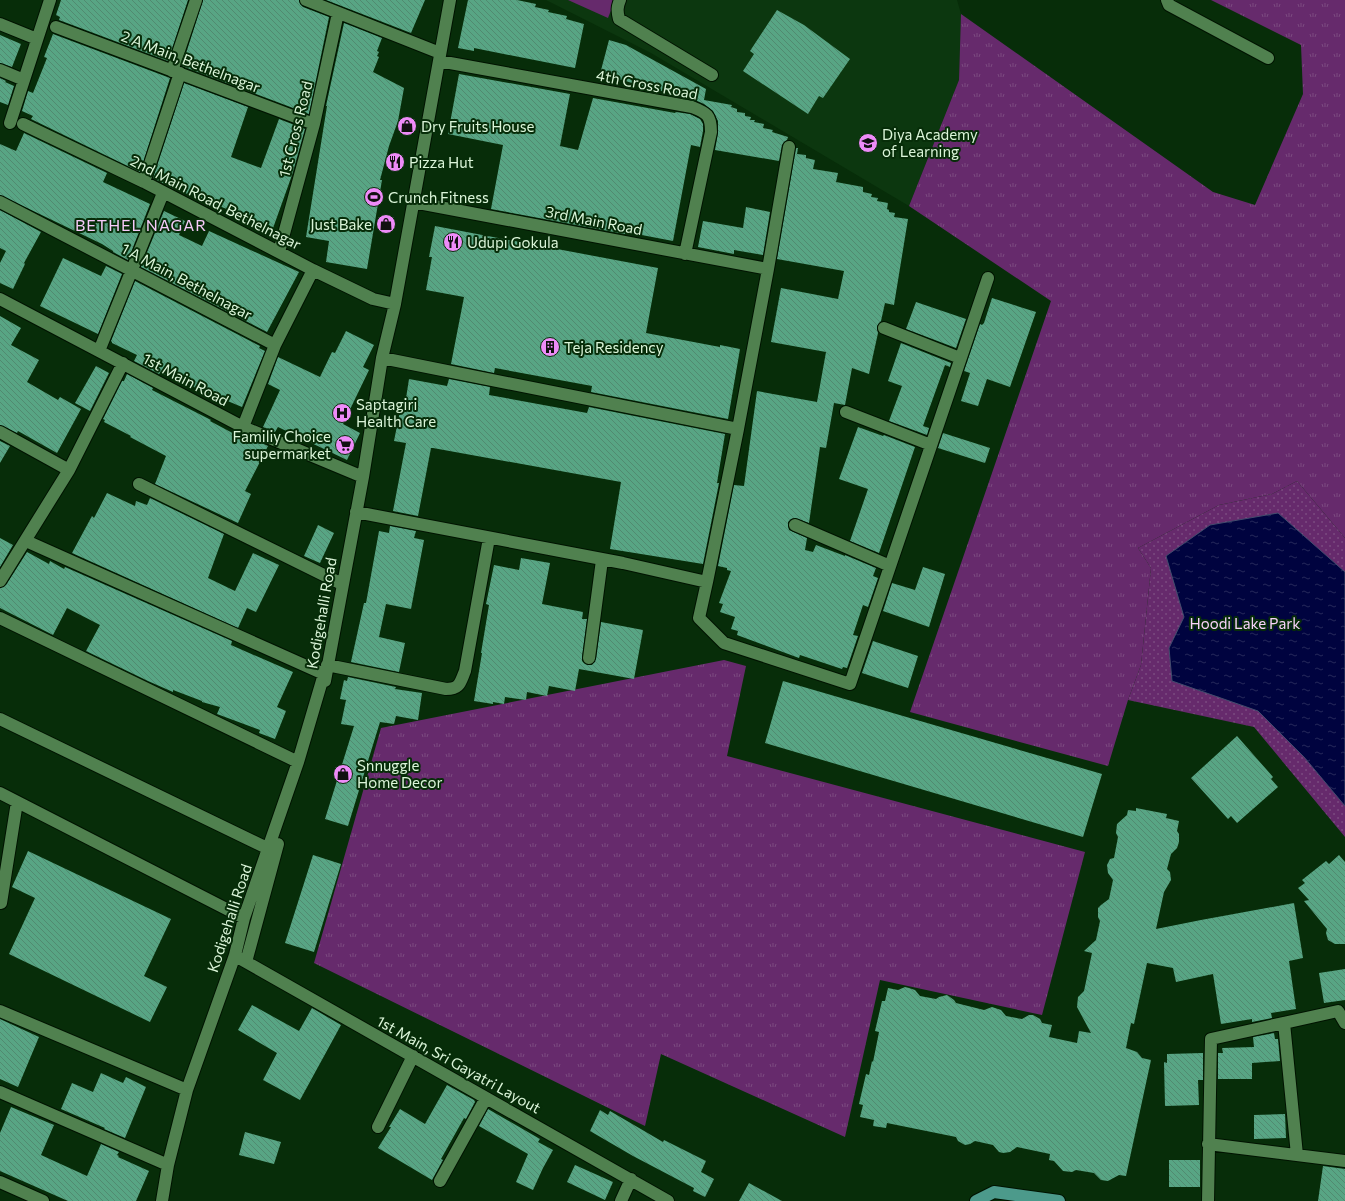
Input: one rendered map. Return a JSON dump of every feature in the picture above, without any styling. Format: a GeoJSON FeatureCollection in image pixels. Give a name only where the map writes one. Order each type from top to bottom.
{"type":"FeatureCollection","features":[{"type":"Feature","properties":{"kind":"main road"},"geometry":{"type":"LineString","coordinates":[[976,1201],[994,1192],[1059,1201]]}},
{"type":"Feature","properties":{"kind":"street"},"geometry":{"type":"LineString","coordinates":[[10,123],[50,0]]}},
{"type":"Feature","properties":{"kind":"street"},"geometry":{"type":"LineString","coordinates":[[144,182],[196,0]]}},
{"type":"Feature","properties":{"kind":"street","name":"4th Cross Road"},"geometry":{"type":"LineString","coordinates":[[306,0],[440,57],[692,107],[704,112],[711,122],[711,132],[685,254]]}},
{"type":"Feature","properties":{"kind":"street","name":"Kodigehalli Road"},"geometry":{"type":"LineString","coordinates":[[162,1201],[168,1165],[187,1090],[234,955],[244,918],[298,762],[326,669],[363,477],[382,358],[395,304],[450,0]]}},
{"type":"Feature","properties":{"kind":"street"},"geometry":{"type":"LineString","coordinates":[[620,0],[617,6],[617,12],[620,19],[712,75]]}},
{"type":"Feature","properties":{"kind":"street"},"geometry":{"type":"LineString","coordinates":[[1167,0],[1169,5],[1268,58]]}},
{"type":"Feature","properties":{"kind":"street","name":"1st Cross Road"},"geometry":{"type":"LineString","coordinates":[[279,252],[314,124],[338,13]]}},
{"type":"Feature","properties":{"kind":"street"},"geometry":{"type":"LineString","coordinates":[[0,24],[37,39]]}},
{"type":"Feature","properties":{"kind":"street","name":"2 A Main, Bethelnagar"},"geometry":{"type":"LineString","coordinates":[[56,27],[314,124]]}},
{"type":"Feature","properties":{"kind":"street"},"geometry":{"type":"LineString","coordinates":[[0,70],[24,80]]}},
{"type":"Feature","properties":{"kind":"street","name":"2nd Main Road, Bethelnagar"},"geometry":{"type":"LineString","coordinates":[[23,124],[144,182],[313,270],[373,299],[395,304]]}},
{"type":"Feature","properties":{"kind":"street"},"geometry":{"type":"LineString","coordinates":[[789,146],[738,429],[707,582],[698,618],[724,643],[850,684],[988,278]]}},
{"type":"Feature","properties":{"kind":"street"},"geometry":{"type":"LineString","coordinates":[[100,351],[163,192]]}},
{"type":"Feature","properties":{"kind":"street","name":"1 A Main, Bethelnagar"},"geometry":{"type":"LineString","coordinates":[[0,202],[275,345]]}},
{"type":"Feature","properties":{"kind":"street","name":"3rd Main Road"},"geometry":{"type":"LineString","coordinates":[[413,202],[768,269]]}},
{"type":"Feature","properties":{"kind":"street"},"geometry":{"type":"LineString","coordinates":[[243,427],[275,345],[313,270]]}},
{"type":"Feature","properties":{"kind":"street","name":"1st Main Road"},"geometry":{"type":"LineString","coordinates":[[0,298],[243,427],[363,477]]}},
{"type":"Feature","properties":{"kind":"street"},"geometry":{"type":"LineString","coordinates":[[884,328],[960,358]]}},
{"type":"Feature","properties":{"kind":"street"},"geometry":{"type":"LineString","coordinates":[[382,358],[738,429]]}},
{"type":"Feature","properties":{"kind":"street"},"geometry":{"type":"LineString","coordinates":[[0,581],[69,470],[123,363]]}},
{"type":"Feature","properties":{"kind":"street"},"geometry":{"type":"LineString","coordinates":[[846,412],[930,445]]}},
{"type":"Feature","properties":{"kind":"street"},"geometry":{"type":"LineString","coordinates":[[0,432],[69,470]]}},
{"type":"Feature","properties":{"kind":"street"},"geometry":{"type":"LineString","coordinates":[[139,484],[342,584]]}},
{"type":"Feature","properties":{"kind":"street"},"geometry":{"type":"LineString","coordinates":[[356,512],[707,582]]}},
{"type":"Feature","properties":{"kind":"street"},"geometry":{"type":"LineString","coordinates":[[795,525],[890,566]]}},
{"type":"Feature","properties":{"kind":"street"},"geometry":{"type":"LineString","coordinates":[[26,541],[326,669],[453,689],[459,686],[465,671],[489,538]]}},
{"type":"Feature","properties":{"kind":"street"},"geometry":{"type":"LineString","coordinates":[[589,658],[602,560]]}},
{"type":"Feature","properties":{"kind":"street"},"geometry":{"type":"LineString","coordinates":[[0,618],[298,762]]}},
{"type":"Feature","properties":{"kind":"street"},"geometry":{"type":"LineString","coordinates":[[246,962],[326,669]]}},
{"type":"Feature","properties":{"kind":"street"},"geometry":{"type":"LineString","coordinates":[[0,719],[269,849]]}},
{"type":"Feature","properties":{"kind":"street"},"geometry":{"type":"LineString","coordinates":[[0,793],[244,918]]}},
{"type":"Feature","properties":{"kind":"street"},"geometry":{"type":"LineString","coordinates":[[1,903],[17,802]]}},
{"type":"Feature","properties":{"kind":"street","name":"1st Main, Sri Gayatri Layout"},"geometry":{"type":"LineString","coordinates":[[234,955],[668,1201]]}},
{"type":"Feature","properties":{"kind":"street"},"geometry":{"type":"LineString","coordinates":[[0,1011],[187,1090]]}},
{"type":"Feature","properties":{"kind":"street"},"geometry":{"type":"LineString","coordinates":[[1208,1201],[1211,1039],[1342,1011],[1345,1023]]}},
{"type":"Feature","properties":{"kind":"street"},"geometry":{"type":"LineString","coordinates":[[1284,1023],[1297,1154]]}},
{"type":"Feature","properties":{"kind":"street"},"geometry":{"type":"LineString","coordinates":[[378,1127],[413,1056]]}},
{"type":"Feature","properties":{"kind":"street"},"geometry":{"type":"LineString","coordinates":[[0,1092],[168,1165]]}},
{"type":"Feature","properties":{"kind":"street"},"geometry":{"type":"LineString","coordinates":[[440,1181],[486,1098]]}},
{"type":"Feature","properties":{"kind":"street"},"geometry":{"type":"LineString","coordinates":[[1208,1144],[1345,1161]]}},
{"type":"Feature","properties":{"kind":"street"},"geometry":{"type":"LineString","coordinates":[[621,1201],[631,1179]]}},
{"type":"Feature","properties":{"kind":"street"},"geometry":{"type":"LineString","coordinates":[[0,1182],[43,1201]]}},
{"type":"Feature","properties":{"kind":"shaded area","name":"Diya Academy of Learning"},"geometry":{"type":"Polygon","coordinates":[[[546,0],[957,0],[961,14],[959,80],[909,206],[651,53],[546,0]]]}},
{"type":"Feature","properties":{"kind":"green space"},"geometry":{"type":"Polygon","coordinates":[[[568,0],[615,0],[608,18],[568,0]]]}},
{"type":"Feature","properties":{"kind":"green space"},"geometry":{"type":"Polygon","coordinates":[[[1211,0],[1345,0],[1345,538],[1297,481],[1272,494],[1219,505],[1138,548],[1151,568],[1141,665],[1128,700],[1108,766],[910,712],[1051,301],[909,206],[959,80],[961,14],[1213,192],[1255,205],[1303,94],[1301,45],[1211,0]]]}},
{"type":"Feature","properties":{"kind":"green space","name":"Hoodi Lake Park"},"geometry":{"type":"Polygon","coordinates":[[[1297,481],[1345,538],[1345,837],[1254,727],[1128,700],[1141,665],[1151,568],[1138,548],[1219,505],[1272,494],[1297,481]]]}},
{"type":"Feature","properties":{"kind":"green space"},"geometry":{"type":"Polygon","coordinates":[[[724,660],[746,666],[727,756],[1085,852],[1042,1015],[880,980],[845,1137],[661,1054],[645,1126],[314,963],[381,728],[724,660]]]}},
{"type":"Feature","properties":{"kind":"water","name":"Hoodi Lake Park"},"geometry":{"type":"Polygon","coordinates":[[[1278,513],[1345,572],[1345,806],[1304,757],[1258,711],[1172,681],[1169,648],[1184,617],[1166,556],[1210,525],[1278,513]]]}},
{"type":"Feature","properties":{"kind":"building"},"geometry":{"type":"Polygon","coordinates":[[[61,0],[188,0],[168,61],[59,20],[60,17],[56,15],[61,0]]]}},
{"type":"Feature","properties":{"kind":"building"},"geometry":{"type":"Polygon","coordinates":[[[203,0],[299,0],[303,7],[329,17],[309,114],[182,66],[203,0]]]}},
{"type":"Feature","properties":{"kind":"building"},"geometry":{"type":"Polygon","coordinates":[[[326,0],[425,0],[411,33],[326,0]]]}},
{"type":"Feature","properties":{"kind":"building"},"geometry":{"type":"Polygon","coordinates":[[[468,0],[517,0],[536,4],[535,7],[549,10],[548,12],[567,16],[566,19],[584,24],[575,68],[474,48],[474,51],[458,48],[468,0]]]}},
{"type":"Feature","properties":{"kind":"building"},"geometry":{"type":"Polygon","coordinates":[[[777,10],[804,25],[850,59],[823,98],[819,96],[808,114],[743,71],[754,54],[750,51],[777,10]]]}},
{"type":"Feature","properties":{"kind":"building"},"geometry":{"type":"Polygon","coordinates":[[[344,23],[382,38],[377,51],[379,52],[377,56],[379,57],[373,72],[404,88],[398,121],[389,146],[380,180],[382,180],[367,269],[326,262],[329,241],[306,237],[326,106],[344,23]]]}},
{"type":"Feature","properties":{"kind":"building"},"geometry":{"type":"Polygon","coordinates":[[[53,34],[170,78],[140,172],[31,119],[33,116],[22,111],[28,91],[33,93],[47,58],[44,57],[53,34]]]}},
{"type":"Feature","properties":{"kind":"building"},"geometry":{"type":"Polygon","coordinates":[[[0,35],[21,44],[12,67],[0,63],[0,35]]]}},
{"type":"Feature","properties":{"kind":"building"},"geometry":{"type":"Polygon","coordinates":[[[609,40],[626,45],[706,89],[704,100],[732,105],[731,107],[737,109],[737,112],[745,113],[745,116],[751,117],[750,120],[755,120],[754,122],[764,124],[763,128],[773,130],[772,132],[788,137],[782,145],[779,161],[715,150],[718,133],[718,121],[713,111],[704,104],[695,100],[679,97],[600,74],[609,40]]]}},
{"type":"Feature","properties":{"kind":"building"},"geometry":{"type":"Polygon","coordinates":[[[459,74],[570,94],[560,146],[578,150],[593,98],[675,113],[690,114],[700,119],[703,124],[703,131],[700,147],[691,145],[673,241],[626,232],[625,234],[491,209],[503,145],[448,134],[459,74]]]}},
{"type":"Feature","properties":{"kind":"building"},"geometry":{"type":"Polygon","coordinates":[[[0,78],[14,86],[8,105],[0,102],[0,78]]]}},
{"type":"Feature","properties":{"kind":"building"},"geometry":{"type":"Polygon","coordinates":[[[184,83],[248,107],[231,157],[261,168],[279,119],[305,129],[292,175],[272,231],[243,220],[245,216],[172,188],[153,178],[184,83]]]}},
{"type":"Feature","properties":{"kind":"building"},"geometry":{"type":"Polygon","coordinates":[[[24,133],[107,173],[103,182],[150,204],[128,260],[102,244],[0,195],[0,144],[16,151],[24,133]]]}},
{"type":"Feature","properties":{"kind":"building"},"geometry":{"type":"Polygon","coordinates":[[[796,148],[798,148],[797,154],[806,155],[806,158],[815,160],[813,169],[838,173],[836,182],[863,187],[863,192],[872,194],[871,197],[878,198],[877,201],[888,203],[887,209],[889,212],[895,213],[894,217],[908,219],[894,305],[885,303],[881,321],[877,326],[878,333],[869,374],[852,368],[845,405],[834,403],[826,448],[820,447],[809,523],[795,518],[788,522],[789,530],[807,538],[805,550],[813,552],[816,545],[876,568],[873,576],[878,578],[868,607],[863,605],[853,635],[858,636],[847,668],[843,667],[842,669],[800,655],[799,658],[737,635],[738,631],[731,629],[735,617],[720,612],[723,604],[719,603],[731,571],[727,570],[727,568],[718,566],[734,485],[744,486],[757,391],[817,402],[826,352],[771,342],[781,288],[838,299],[844,271],[777,259],[796,148]]]}},
{"type":"Feature","properties":{"kind":"building"},"geometry":{"type":"Polygon","coordinates":[[[746,207],[770,212],[763,255],[734,250],[734,254],[698,247],[703,221],[743,228],[746,207]]]}},
{"type":"Feature","properties":{"kind":"building"},"geometry":{"type":"Polygon","coordinates":[[[0,210],[41,232],[24,263],[25,264],[13,289],[0,283],[0,263],[6,251],[0,248],[0,210]]]}},
{"type":"Feature","properties":{"kind":"building"},"geometry":{"type":"Polygon","coordinates":[[[164,211],[185,221],[179,235],[202,246],[209,231],[299,272],[267,332],[141,267],[164,211]]]}},
{"type":"Feature","properties":{"kind":"building"},"geometry":{"type":"Polygon","coordinates":[[[435,226],[658,268],[646,333],[720,347],[720,345],[740,349],[728,419],[591,392],[592,386],[495,368],[494,373],[451,364],[464,297],[426,290],[432,257],[429,257],[435,226]]]}},
{"type":"Feature","properties":{"kind":"building"},"geometry":{"type":"Polygon","coordinates":[[[63,258],[101,276],[106,266],[122,274],[98,334],[40,306],[63,258]]]}},
{"type":"Feature","properties":{"kind":"building"},"geometry":{"type":"Polygon","coordinates":[[[135,281],[260,346],[259,348],[265,351],[242,407],[160,373],[159,374],[134,361],[137,355],[112,343],[111,341],[135,281]]]}},
{"type":"Feature","properties":{"kind":"building"},"geometry":{"type":"Polygon","coordinates":[[[992,298],[1036,312],[1010,387],[987,379],[978,406],[961,401],[970,373],[964,371],[980,324],[982,325],[984,323],[992,298]]]}},
{"type":"Feature","properties":{"kind":"building"},"geometry":{"type":"Polygon","coordinates":[[[916,302],[966,319],[956,348],[906,329],[916,302]]]}},
{"type":"Feature","properties":{"kind":"building"},"geometry":{"type":"Polygon","coordinates":[[[0,316],[21,328],[11,345],[39,360],[27,382],[58,400],[60,397],[81,409],[57,453],[18,431],[17,433],[0,425],[0,316]]]}},
{"type":"Feature","properties":{"kind":"building"},"geometry":{"type":"Polygon","coordinates":[[[346,331],[374,345],[363,367],[369,370],[343,424],[360,433],[347,460],[278,427],[275,432],[263,427],[280,390],[268,384],[278,357],[320,377],[332,352],[335,353],[346,331]]]}},
{"type":"Feature","properties":{"kind":"building"},"geometry":{"type":"Polygon","coordinates":[[[901,343],[951,363],[950,367],[945,365],[923,426],[929,428],[927,435],[889,421],[902,386],[888,381],[901,343]]]}},
{"type":"Feature","properties":{"kind":"building"},"geometry":{"type":"Polygon","coordinates":[[[96,366],[109,373],[90,411],[75,403],[96,366]]]}},
{"type":"Feature","properties":{"kind":"building"},"geometry":{"type":"Polygon","coordinates":[[[127,374],[153,388],[152,390],[211,420],[210,421],[240,437],[241,435],[256,443],[257,441],[268,446],[245,491],[251,494],[238,523],[155,484],[166,456],[104,422],[105,420],[103,419],[127,374]]]}},
{"type":"Feature","properties":{"kind":"building"},"geometry":{"type":"Polygon","coordinates":[[[409,379],[447,386],[449,379],[490,387],[489,395],[587,413],[589,407],[725,434],[717,483],[719,483],[703,564],[610,549],[621,482],[433,448],[431,448],[418,516],[393,511],[406,443],[394,441],[400,411],[404,411],[409,379]]]}},
{"type":"Feature","properties":{"kind":"building"},"geometry":{"type":"Polygon","coordinates":[[[858,427],[915,447],[879,553],[850,541],[868,489],[839,479],[858,427]]]}},
{"type":"Feature","properties":{"kind":"building"},"geometry":{"type":"Polygon","coordinates":[[[943,433],[990,448],[985,463],[938,448],[943,433]]]}},
{"type":"Feature","properties":{"kind":"building"},"geometry":{"type":"Polygon","coordinates":[[[0,441],[10,446],[0,463],[0,441]]]}},
{"type":"Feature","properties":{"kind":"building"},"geometry":{"type":"Polygon","coordinates":[[[107,493],[135,506],[136,501],[147,505],[150,498],[224,534],[208,578],[235,591],[253,553],[279,565],[256,612],[247,608],[238,628],[72,553],[92,516],[94,518],[107,493]]]}},
{"type":"Feature","properties":{"kind":"building"},"geometry":{"type":"Polygon","coordinates":[[[318,525],[334,533],[320,563],[304,556],[318,525]]]}},
{"type":"Feature","properties":{"kind":"building"},"geometry":{"type":"Polygon","coordinates":[[[390,526],[416,531],[414,538],[424,540],[411,609],[386,604],[379,637],[405,643],[399,672],[351,662],[364,603],[366,603],[379,531],[389,533],[390,526]]]}},
{"type":"Feature","properties":{"kind":"building"},"geometry":{"type":"Polygon","coordinates":[[[0,538],[13,545],[0,567],[0,538]]]}},
{"type":"Feature","properties":{"kind":"building"},"geometry":{"type":"Polygon","coordinates":[[[27,552],[49,564],[50,561],[64,569],[65,567],[232,641],[231,645],[293,672],[277,707],[286,711],[275,739],[259,733],[260,730],[217,714],[220,707],[202,702],[173,690],[173,692],[86,651],[100,625],[67,608],[53,635],[0,608],[0,588],[6,585],[27,552]]]}},
{"type":"Feature","properties":{"kind":"building"},"geometry":{"type":"Polygon","coordinates":[[[521,558],[550,563],[542,604],[583,612],[582,619],[587,619],[582,657],[582,661],[585,664],[592,665],[596,659],[601,622],[643,630],[634,679],[579,669],[575,691],[549,686],[547,696],[527,692],[526,700],[505,697],[504,704],[474,701],[489,605],[486,604],[494,565],[519,570],[521,558]]]}},
{"type":"Feature","properties":{"kind":"building"},"geometry":{"type":"Polygon","coordinates":[[[923,567],[945,574],[929,627],[883,611],[892,583],[915,590],[923,567]]]}},
{"type":"Feature","properties":{"kind":"building"},"geometry":{"type":"Polygon","coordinates":[[[873,641],[918,656],[908,688],[862,673],[873,641]]]}},
{"type":"Feature","properties":{"kind":"building"},"geometry":{"type":"Polygon","coordinates":[[[348,677],[396,687],[395,689],[422,693],[418,720],[396,716],[394,724],[380,722],[348,826],[325,819],[354,726],[341,724],[346,700],[340,699],[344,680],[347,681],[348,677]]]}},
{"type":"Feature","properties":{"kind":"building"},"geometry":{"type":"Polygon","coordinates":[[[783,681],[1102,774],[1083,837],[765,743],[783,681]]]}},
{"type":"Feature","properties":{"kind":"building"},"geometry":{"type":"Polygon","coordinates":[[[1237,736],[1273,777],[1271,779],[1278,787],[1237,823],[1231,816],[1228,819],[1191,778],[1237,736]]]}},
{"type":"Feature","properties":{"kind":"building"},"geometry":{"type":"Polygon","coordinates":[[[1136,808],[1167,814],[1166,818],[1179,821],[1177,831],[1179,834],[1179,842],[1177,848],[1171,854],[1167,869],[1170,872],[1171,880],[1164,892],[1156,929],[1294,903],[1303,958],[1289,961],[1296,1009],[1271,1013],[1272,1018],[1252,1022],[1252,1019],[1221,1024],[1213,974],[1176,982],[1173,968],[1147,963],[1134,1024],[1131,1023],[1126,1048],[1137,1052],[1142,1058],[1151,1060],[1126,1176],[1119,1175],[1108,1181],[1101,1180],[1094,1173],[1076,1170],[1072,1172],[1063,1171],[1054,1161],[1049,1160],[1050,1154],[1017,1147],[1010,1152],[1003,1153],[999,1152],[993,1145],[975,1141],[965,1145],[958,1141],[956,1137],[887,1123],[886,1128],[873,1126],[874,1120],[860,1117],[863,1105],[859,1104],[866,1074],[869,1075],[872,1061],[873,1062],[879,1032],[875,1031],[882,1001],[885,1001],[888,988],[898,990],[905,987],[915,990],[920,996],[936,999],[947,995],[956,1003],[984,1010],[992,1007],[1001,1010],[1006,1016],[1022,1019],[1029,1015],[1033,1015],[1040,1019],[1042,1023],[1052,1025],[1049,1037],[1077,1043],[1079,1031],[1091,1033],[1077,1007],[1078,997],[1084,991],[1092,953],[1084,951],[1096,940],[1100,921],[1098,917],[1098,908],[1109,899],[1113,880],[1108,873],[1107,865],[1110,859],[1114,858],[1118,837],[1116,833],[1117,824],[1127,815],[1128,810],[1136,811],[1136,808]]]}},
{"type":"Feature","properties":{"kind":"building"},"geometry":{"type":"Polygon","coordinates":[[[28,851],[171,919],[144,976],[167,987],[150,1022],[9,954],[35,898],[12,887],[28,851]]]}},
{"type":"Feature","properties":{"kind":"building"},"geometry":{"type":"Polygon","coordinates":[[[313,855],[341,864],[314,952],[285,943],[313,855]]]}},
{"type":"Feature","properties":{"kind":"building"},"geometry":{"type":"Polygon","coordinates":[[[1339,855],[1345,862],[1345,944],[1335,944],[1328,940],[1326,933],[1327,929],[1304,901],[1309,900],[1298,888],[1305,883],[1302,880],[1326,861],[1329,864],[1339,855]]]}},
{"type":"Feature","properties":{"kind":"building"},"geometry":{"type":"Polygon","coordinates":[[[1345,969],[1345,1000],[1324,1003],[1319,973],[1345,969]]]}},
{"type":"Feature","properties":{"kind":"building"},"geometry":{"type":"Polygon","coordinates":[[[252,1005],[299,1031],[312,1008],[341,1025],[300,1100],[263,1080],[277,1053],[238,1030],[252,1005]]]}},
{"type":"Feature","properties":{"kind":"building"},"geometry":{"type":"Polygon","coordinates":[[[0,1019],[39,1037],[18,1087],[0,1079],[0,1019]]]}},
{"type":"Feature","properties":{"kind":"building"},"geometry":{"type":"Polygon","coordinates":[[[1274,1033],[1275,1039],[1278,1039],[1280,1061],[1252,1063],[1252,1079],[1218,1079],[1218,1053],[1223,1053],[1222,1048],[1254,1047],[1253,1037],[1274,1033]]]}},
{"type":"Feature","properties":{"kind":"building"},"geometry":{"type":"Polygon","coordinates":[[[1203,1053],[1203,1080],[1198,1080],[1199,1105],[1165,1106],[1164,1062],[1167,1063],[1167,1054],[1203,1053]]]}},
{"type":"Feature","properties":{"kind":"building"},"geometry":{"type":"Polygon","coordinates":[[[101,1073],[123,1083],[126,1077],[146,1087],[125,1138],[61,1109],[72,1083],[93,1092],[101,1073]]]}},
{"type":"Feature","properties":{"kind":"building"},"geometry":{"type":"Polygon","coordinates":[[[447,1085],[475,1102],[466,1119],[464,1118],[441,1159],[443,1160],[432,1180],[378,1148],[400,1109],[425,1124],[447,1085]]]}},
{"type":"Feature","properties":{"kind":"building"},"geometry":{"type":"Polygon","coordinates":[[[11,1107],[54,1125],[41,1155],[87,1176],[101,1144],[119,1152],[117,1155],[119,1156],[118,1157],[149,1171],[136,1201],[68,1201],[0,1171],[0,1133],[11,1107]]]}},
{"type":"Feature","properties":{"kind":"building"},"geometry":{"type":"Polygon","coordinates":[[[488,1109],[540,1139],[538,1142],[553,1150],[533,1190],[516,1182],[528,1154],[479,1126],[488,1109]]]}},
{"type":"Feature","properties":{"kind":"building"},"geometry":{"type":"Polygon","coordinates":[[[600,1110],[608,1115],[610,1111],[663,1142],[664,1140],[706,1161],[701,1172],[714,1179],[705,1197],[693,1191],[694,1188],[633,1156],[590,1131],[600,1110]]]}},
{"type":"Feature","properties":{"kind":"building"},"geometry":{"type":"Polygon","coordinates":[[[1285,1114],[1286,1138],[1254,1139],[1254,1115],[1285,1114]]]}},
{"type":"Feature","properties":{"kind":"building"},"geometry":{"type":"Polygon","coordinates":[[[245,1132],[281,1142],[274,1164],[239,1155],[245,1132]]]}},
{"type":"Feature","properties":{"kind":"building"},"geometry":{"type":"Polygon","coordinates":[[[1169,1160],[1200,1160],[1200,1187],[1169,1187],[1169,1160]]]}},
{"type":"Feature","properties":{"kind":"building"},"geometry":{"type":"Polygon","coordinates":[[[575,1165],[613,1182],[605,1200],[567,1182],[575,1165]]]}},
{"type":"Feature","properties":{"kind":"building"},"geometry":{"type":"Polygon","coordinates":[[[1323,1166],[1345,1169],[1345,1201],[1318,1201],[1323,1166]]]}},
{"type":"Feature","properties":{"kind":"building"},"geometry":{"type":"Polygon","coordinates":[[[749,1183],[782,1201],[739,1201],[749,1183]]]}},
{"type":"Feature","properties":{"kind":"place","name":"Dry Fruits House"},"geometry":{"type":"Point","coordinates":[407,126]}},
{"type":"Feature","properties":{"kind":"place","name":"Diya Academy of Learning"},"geometry":{"type":"Point","coordinates":[868,143]}},
{"type":"Feature","properties":{"kind":"place","name":"Pizza Hut"},"geometry":{"type":"Point","coordinates":[395,162]}},
{"type":"Feature","properties":{"kind":"place","name":"Crunch Fitness"},"geometry":{"type":"Point","coordinates":[374,197]}},
{"type":"Feature","properties":{"kind":"place","name":"Just Bake"},"geometry":{"type":"Point","coordinates":[386,224]}},
{"type":"Feature","properties":{"kind":"place","name":"Udupi Gokula"},"geometry":{"type":"Point","coordinates":[453,242]}},
{"type":"Feature","properties":{"kind":"place","name":"Teja Residency"},"geometry":{"type":"Point","coordinates":[550,347]}},
{"type":"Feature","properties":{"kind":"place","name":"Saptagiri Health Care"},"geometry":{"type":"Point","coordinates":[342,413]}},
{"type":"Feature","properties":{"kind":"place","name":"Familiy Choice supermarket"},"geometry":{"type":"Point","coordinates":[345,445]}},
{"type":"Feature","properties":{"kind":"place","name":"Snnuggle Home Decor"},"geometry":{"type":"Point","coordinates":[343,774]}},
{"type":"Feature","properties":{"kind":"district","name":"BETHEL NAGAR"},"geometry":{"type":"Point","coordinates":[141,224]}}]}
